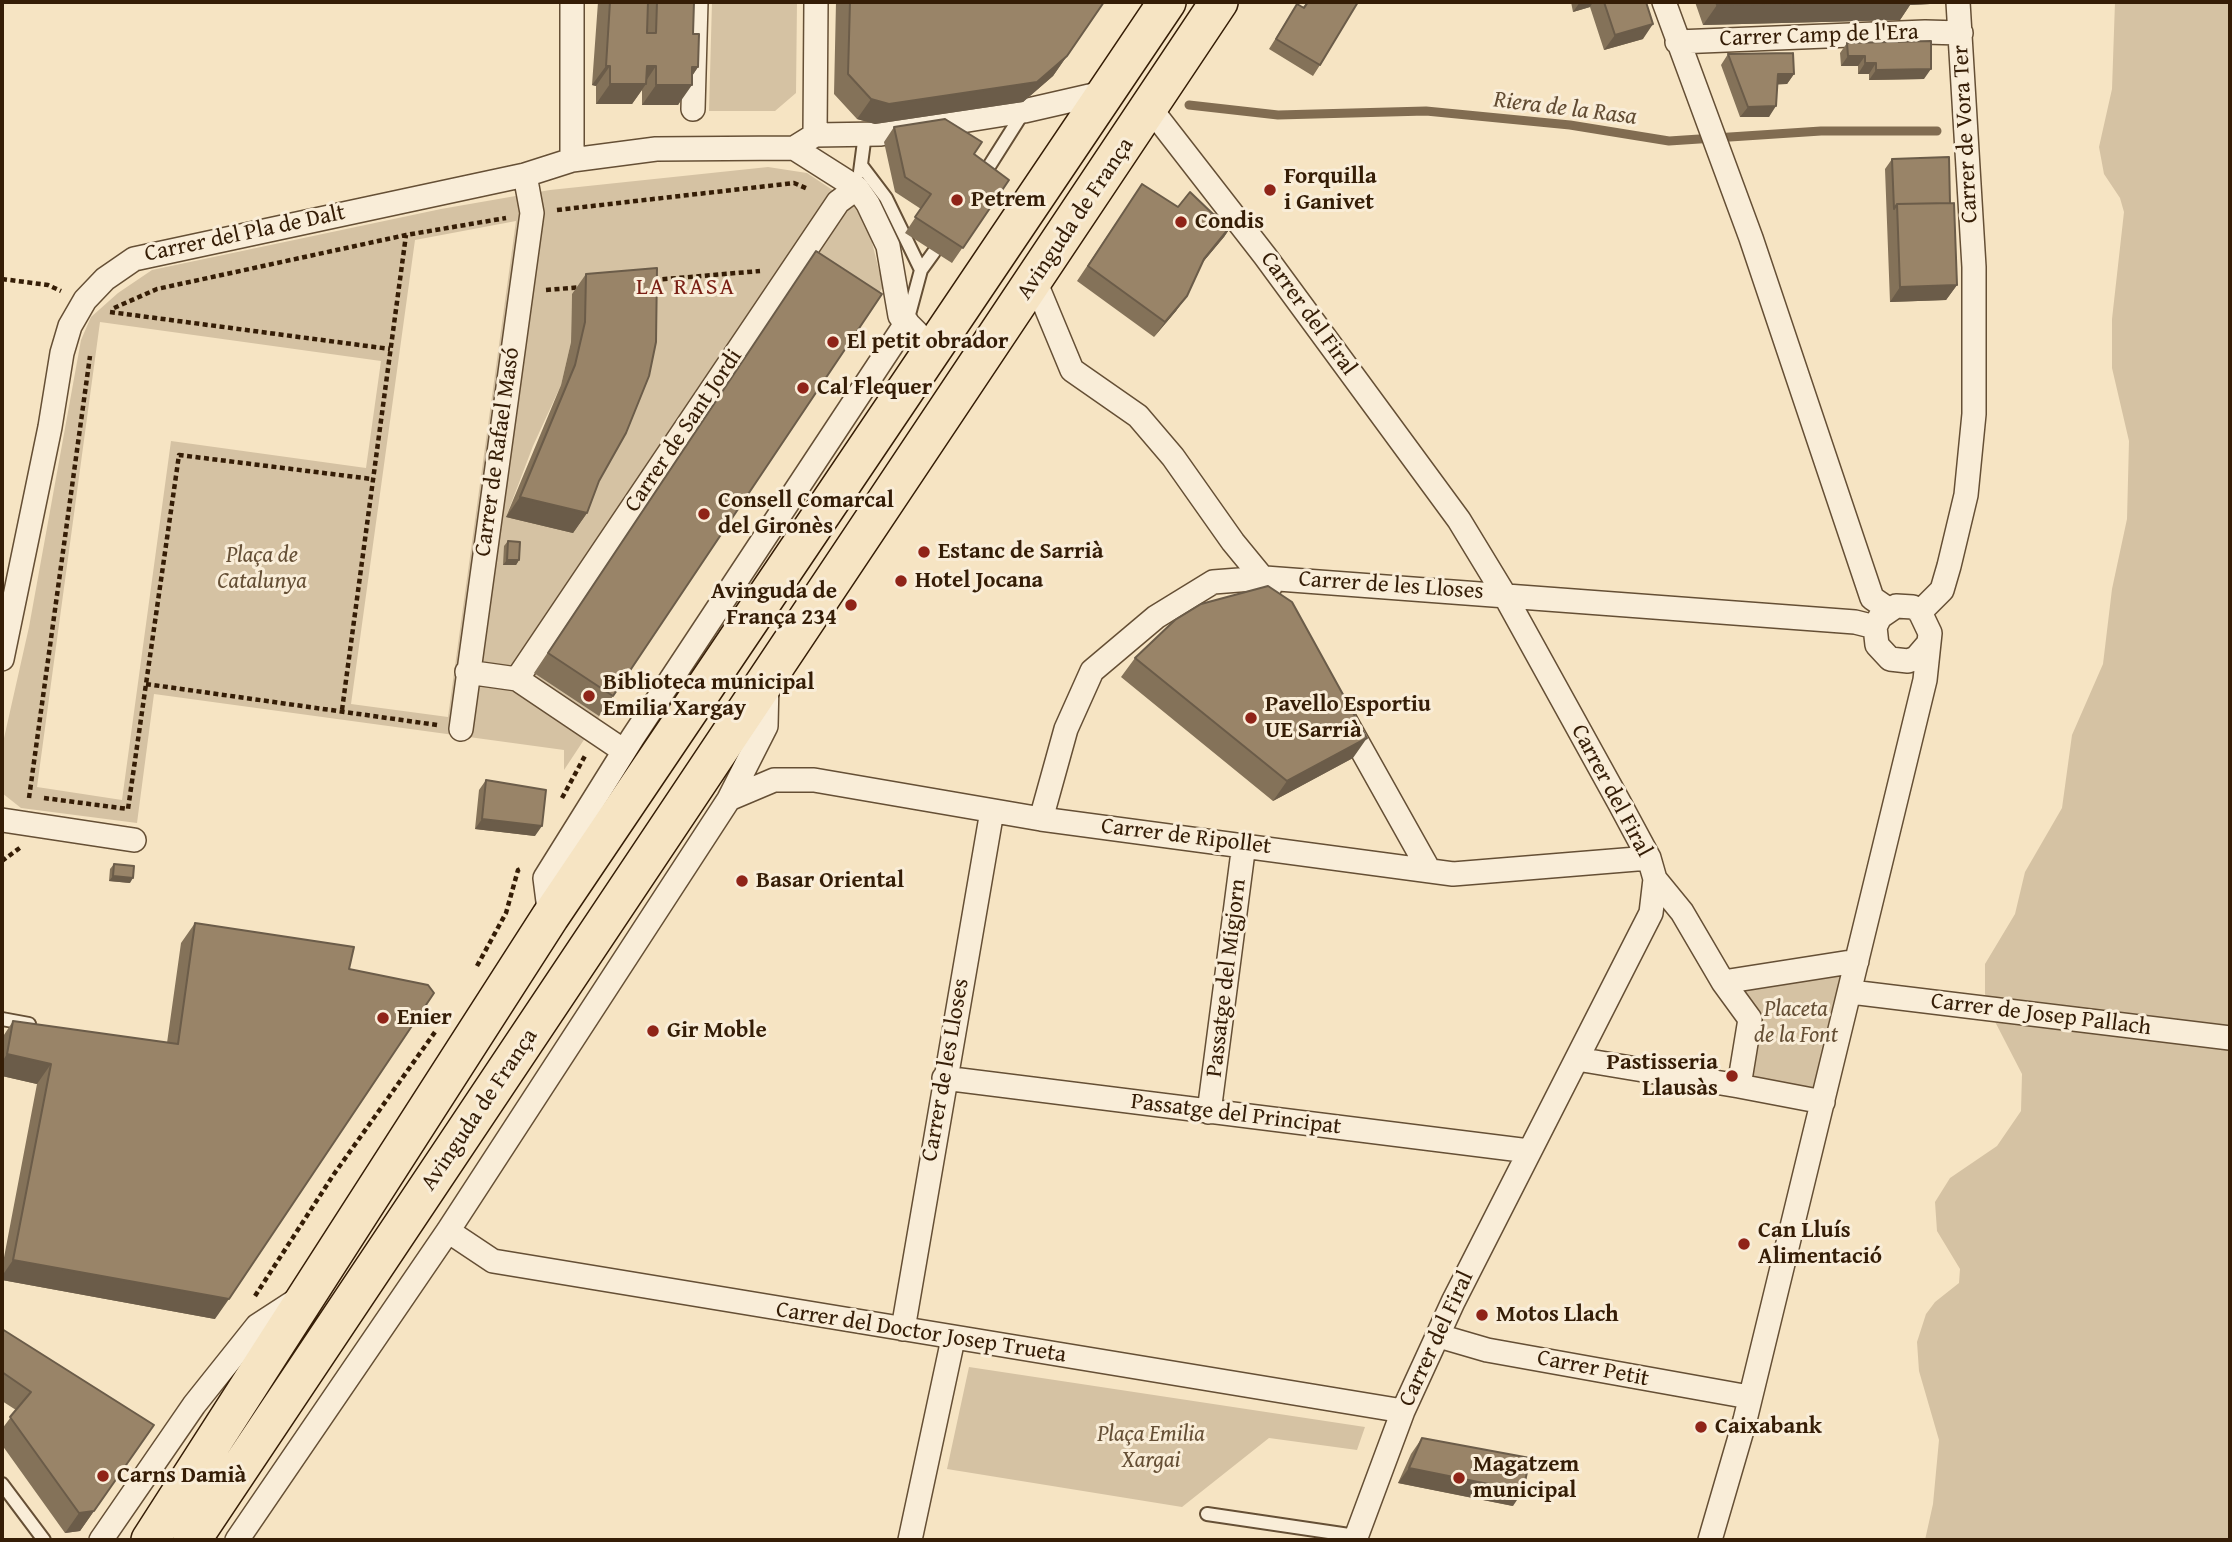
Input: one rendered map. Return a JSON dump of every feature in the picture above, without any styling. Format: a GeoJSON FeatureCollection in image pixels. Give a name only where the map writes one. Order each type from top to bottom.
{"type":"FeatureCollection","features":[{"type":"Feature","properties":{"kind":"main road","name":"Avinguda de França"},"geometry":{"type":"LineString","coordinates":[[150,1540],[550,917],[1167,2]]}},
{"type":"Feature","properties":{"kind":"main road","name":"Avinguda de França"},"geometry":{"type":"LineString","coordinates":[[192,1540],[1219,2]]}},
{"type":"Feature","properties":{"kind":"street"},"geometry":{"type":"LineString","coordinates":[[572,2],[572,160]]}},
{"type":"Feature","properties":{"kind":"street"},"geometry":{"type":"LineString","coordinates":[[693,109],[696,2]]}},
{"type":"Feature","properties":{"kind":"street"},"geometry":{"type":"LineString","coordinates":[[815,135],[816,2]]}},
{"type":"Feature","properties":{"kind":"street"},"geometry":{"type":"LineString","coordinates":[[1664,2],[1751,238],[1872,597],[1882,618],[1877,645],[1890,659],[1908,661],[1916,658],[1928,644]]}},
{"type":"Feature","properties":{"kind":"street","name":"Carrer de Vora Ter"},"geometry":{"type":"LineString","coordinates":[[1920,612],[1942,590],[1966,495],[1974,414],[1974,267],[1958,2]]}},
{"type":"Feature","properties":{"kind":"street","name":"Carrer Camp de l'Era"},"geometry":{"type":"LineString","coordinates":[[1677,42],[1925,32],[1961,33]]}},
{"type":"Feature","properties":{"kind":"street"},"geometry":{"type":"LineString","coordinates":[[925,363],[917,333],[900,316],[888,246],[857,188],[794,148],[815,135],[865,134],[1024,111],[1107,92]]}},
{"type":"Feature","properties":{"kind":"street","name":"Carrer del Firal"},"geometry":{"type":"LineString","coordinates":[[1150,108],[1265,256],[1459,520],[1504,594],[1652,869],[1651,913],[1529,1151],[1403,1411],[1356,1538]]}},
{"type":"Feature","properties":{"kind":"street","name":"Carrer del Pla de Dalt"},"geometry":{"type":"LineString","coordinates":[[2,659],[50,427],[62,353],[70,326],[85,300],[105,279],[134,259],[525,175],[572,160],[656,149],[794,148]]}},
{"type":"Feature","properties":{"kind":"street","name":"Carrer de Rafael Masó"},"geometry":{"type":"LineString","coordinates":[[461,729],[532,213],[525,175]]}},
{"type":"Feature","properties":{"kind":"street","name":"Carrer de Sant Jordi"},"geometry":{"type":"LineString","coordinates":[[517,679],[838,202],[857,188]]}},
{"type":"Feature","properties":{"kind":"street"},"geometry":{"type":"LineString","coordinates":[[1035,281],[1072,370],[1138,416],[1173,457],[1233,542],[1265,578],[1278,602]]}},
{"type":"Feature","properties":{"kind":"street"},"geometry":{"type":"LineString","coordinates":[[550,917],[545,878],[624,751],[907,322]]}},
{"type":"Feature","properties":{"kind":"street"},"geometry":{"type":"LineString","coordinates":[[753,556],[804,542]]}},
{"type":"Feature","properties":{"kind":"street","name":"Carrer de les Lloses"},"geometry":{"type":"LineString","coordinates":[[1041,819],[1066,729],[1092,671],[1156,617],[1213,582],[1265,578],[1855,622],[1882,618]]}},
{"type":"Feature","properties":{"kind":"street"},"geometry":{"type":"LineString","coordinates":[[1710,1540],[1749,1397],[1919,713],[1928,644],[1927,621],[1920,612],[1905,606],[1882,618]]}},
{"type":"Feature","properties":{"kind":"street"},"geometry":{"type":"LineString","coordinates":[[467,672],[517,679],[624,751]]}},
{"type":"Feature","properties":{"kind":"street","name":"Avinguda de França"},"geometry":{"type":"LineString","coordinates":[[237,1540],[448,1231],[729,799],[766,726],[767,680]]}},
{"type":"Feature","properties":{"kind":"street"},"geometry":{"type":"LineString","coordinates":[[1333,699],[1429,870]]}},
{"type":"Feature","properties":{"kind":"street","name":"Carrer de Ripollet"},"geometry":{"type":"LineString","coordinates":[[729,799],[775,780],[814,780],[1041,819],[1453,874],[1652,869]]}},
{"type":"Feature","properties":{"kind":"street","name":"Carrer de les Lloses"},"geometry":{"type":"LineString","coordinates":[[903,1329],[992,811]]}},
{"type":"Feature","properties":{"kind":"street"},"geometry":{"type":"LineString","coordinates":[[2,820],[134,840]]}},
{"type":"Feature","properties":{"kind":"street","name":"Passatge del Migjorn"},"geometry":{"type":"LineString","coordinates":[[1209,1112],[1244,844]]}},
{"type":"Feature","properties":{"kind":"street"},"geometry":{"type":"LineString","coordinates":[[1652,869],[1682,912],[1723,982],[1750,1019],[1739,1086]]}},
{"type":"Feature","properties":{"kind":"street"},"geometry":{"type":"LineString","coordinates":[[1723,982],[1857,961]]}},
{"type":"Feature","properties":{"kind":"street","name":"Carrer de Josep Pallach"},"geometry":{"type":"LineString","coordinates":[[1851,992],[2230,1038]]}},
{"type":"Feature","properties":{"kind":"street"},"geometry":{"type":"LineString","coordinates":[[1577,1059],[1823,1102]]}},
{"type":"Feature","properties":{"kind":"street","name":"Passatge del Principat"},"geometry":{"type":"LineString","coordinates":[[944,1078],[1529,1151]]}},
{"type":"Feature","properties":{"kind":"street","name":"Carrer del Doctor Josep Trueta"},"geometry":{"type":"LineString","coordinates":[[448,1231],[493,1261],[953,1339],[1403,1411]]}},
{"type":"Feature","properties":{"kind":"street","name":"Avinguda de França"},"geometry":{"type":"LineString","coordinates":[[101,1540],[194,1405],[257,1326],[309,1293]]}},
{"type":"Feature","properties":{"kind":"street","name":"Carrer Petit"},"geometry":{"type":"LineString","coordinates":[[1439,1336],[1487,1350],[1749,1397]]}},
{"type":"Feature","properties":{"kind":"street"},"geometry":{"type":"LineString","coordinates":[[909,1540],[953,1339]]}},
{"type":"Feature","properties":{"kind":"lane"},"geometry":{"type":"LineString","coordinates":[[979,181],[1024,111]]}},
{"type":"Feature","properties":{"kind":"lane"},"geometry":{"type":"LineString","coordinates":[[857,188],[865,134]]}},
{"type":"Feature","properties":{"kind":"lane"},"geometry":{"type":"LineString","coordinates":[[861,164],[886,198],[920,270]]}},
{"type":"Feature","properties":{"kind":"lane"},"geometry":{"type":"LineString","coordinates":[[907,322],[920,270],[934,252]]}},
{"type":"Feature","properties":{"kind":"lane"},"geometry":{"type":"LineString","coordinates":[[2,1019],[48,1028]]}},
{"type":"Feature","properties":{"kind":"lane"},"geometry":{"type":"LineString","coordinates":[[2,1483],[44,1540]]}},
{"type":"Feature","properties":{"kind":"lane"},"geometry":{"type":"LineString","coordinates":[[1207,1514],[1356,1538]]}},
{"type":"Feature","properties":{"kind":"path"},"geometry":{"type":"LineString","coordinates":[[101,317],[107,311],[157,289],[406,234],[532,213]]}},
{"type":"Feature","properties":{"kind":"path"},"geometry":{"type":"LineString","coordinates":[[342,710],[406,234]]}},
{"type":"Feature","properties":{"kind":"path"},"geometry":{"type":"LineString","coordinates":[[644,281],[794,269]]}},
{"type":"Feature","properties":{"kind":"path"},"geometry":{"type":"LineString","coordinates":[[2,279],[48,285],[85,300]]}},
{"type":"Feature","properties":{"kind":"path"},"geometry":{"type":"LineString","coordinates":[[521,292],[589,286]]}},
{"type":"Feature","properties":{"kind":"path"},"geometry":{"type":"LineString","coordinates":[[107,311],[390,349]]}},
{"type":"Feature","properties":{"kind":"path"},"geometry":{"type":"LineString","coordinates":[[91,350],[30,796],[128,809],[180,455],[372,479]]}},
{"type":"Feature","properties":{"kind":"path"},"geometry":{"type":"LineString","coordinates":[[146,684],[461,729]]}},
{"type":"Feature","properties":{"kind":"path"},"geometry":{"type":"LineString","coordinates":[[558,809],[567,783],[597,735]]}},
{"type":"Feature","properties":{"kind":"path"},"geometry":{"type":"LineString","coordinates":[[470,978],[506,913],[518,870],[526,866]]}},
{"type":"Feature","properties":{"kind":"path"},"geometry":{"type":"LineString","coordinates":[[251,1302],[334,1174],[437,1029]]}},
{"type":"Feature","properties":{"kind":"green space"},"geometry":{"type":"Polygon","coordinates":[[[712,2],[797,2],[796,93],[775,111],[709,111],[712,2]]]}},
{"type":"Feature","properties":{"kind":"green space"},"geometry":{"type":"Polygon","coordinates":[[[2115,2],[2230,2],[2230,1540],[1925,1540],[1933,1504],[1939,1440],[1919,1371],[1917,1342],[1926,1314],[1935,1302],[1959,1283],[1960,1269],[1937,1231],[1935,1202],[1950,1178],[1997,1146],[2021,1111],[2022,1074],[1989,1010],[1985,994],[1985,964],[2015,914],[2025,872],[2062,808],[2072,735],[2103,664],[2112,589],[2127,519],[2129,441],[2112,368],[2112,319],[2124,212],[2120,198],[2104,174],[2099,147],[2112,89],[2115,2]]]}},
{"type":"Feature","properties":{"kind":"green space","name":"Plaça de Catalunya"},"geometry":{"type":"Polygon","coordinates":[[[768,167],[807,173],[852,203],[869,230],[883,287],[564,770],[564,750],[154,694],[137,823],[21,808],[2,793],[2,747],[29,627],[81,340],[91,317],[118,293],[152,270],[441,209],[550,190],[768,167]],[[516,221],[415,240],[351,704],[448,717],[516,221]],[[572,294],[571,342],[561,385],[533,446],[506,517],[644,337],[572,294]],[[100,322],[37,787],[122,800],[171,441],[366,468],[381,361],[100,322]]]}},
{"type":"Feature","properties":{"kind":"green space","name":"Placeta de la Font"},"geometry":{"type":"Polygon","coordinates":[[[1857,961],[1823,1102],[1739,1086],[1750,1019],[1723,982],[1857,961]]]}},
{"type":"Feature","properties":{"kind":"green space","name":"Plaça Emilia Xargai"},"geometry":{"type":"Polygon","coordinates":[[[969,1367],[1365,1427],[1357,1450],[1269,1438],[1182,1507],[947,1469],[969,1367]]]}},
{"type":"Feature","properties":{"kind":"building"},"geometry":{"type":"Polygon","coordinates":[[[610,2],[648,2],[647,33],[656,33],[657,2],[694,2],[693,34],[699,34],[698,67],[692,67],[692,85],[656,85],[656,66],[647,66],[646,84],[610,84],[610,66],[606,66],[610,2]]]}},
{"type":"Feature","properties":{"kind":"building"},"geometry":{"type":"Polygon","coordinates":[[[850,2],[1104,2],[1067,56],[1037,82],[889,104],[871,99],[848,74],[850,2]]]}},
{"type":"Feature","properties":{"kind":"building"},"geometry":{"type":"Polygon","coordinates":[[[1308,2],[1358,2],[1320,65],[1276,39],[1297,4],[1304,8],[1308,2]]]}},
{"type":"Feature","properties":{"kind":"building"},"geometry":{"type":"Polygon","coordinates":[[[1604,2],[1646,2],[1653,24],[1615,35],[1604,2]]]}},
{"type":"Feature","properties":{"kind":"building"},"geometry":{"type":"Polygon","coordinates":[[[1716,2],[1843,2],[1717,5],[1716,2]]]}},
{"type":"Feature","properties":{"kind":"building"},"geometry":{"type":"Polygon","coordinates":[[[1931,41],[1931,69],[1876,70],[1876,63],[1865,63],[1865,56],[1848,56],[1847,43],[1931,41]]]}},
{"type":"Feature","properties":{"kind":"building"},"geometry":{"type":"Polygon","coordinates":[[[1793,53],[1794,74],[1778,74],[1776,106],[1748,107],[1728,54],[1793,53]]]}},
{"type":"Feature","properties":{"kind":"building"},"geometry":{"type":"Polygon","coordinates":[[[945,119],[982,142],[974,154],[1009,180],[963,248],[915,217],[931,194],[905,177],[894,127],[945,119]]]}},
{"type":"Feature","properties":{"kind":"building"},"geometry":{"type":"Polygon","coordinates":[[[1949,157],[1950,203],[1897,204],[1894,209],[1892,159],[1949,157]]]}},
{"type":"Feature","properties":{"kind":"building"},"geometry":{"type":"Polygon","coordinates":[[[1142,184],[1178,207],[1190,192],[1213,214],[1234,222],[1204,259],[1187,296],[1165,322],[1088,266],[1142,184]]]}},
{"type":"Feature","properties":{"kind":"building"},"geometry":{"type":"Polygon","coordinates":[[[1954,203],[1957,285],[1900,287],[1897,204],[1954,203]]]}},
{"type":"Feature","properties":{"kind":"building"},"geometry":{"type":"Polygon","coordinates":[[[816,251],[882,294],[613,696],[548,653],[816,251]]]}},
{"type":"Feature","properties":{"kind":"building"},"geometry":{"type":"Polygon","coordinates":[[[657,268],[656,342],[649,376],[626,433],[599,481],[587,513],[520,497],[575,365],[585,322],[586,274],[657,268]]]}},
{"type":"Feature","properties":{"kind":"building"},"geometry":{"type":"Polygon","coordinates":[[[508,541],[520,542],[519,560],[507,560],[508,541]]]}},
{"type":"Feature","properties":{"kind":"building","name":"Pavello Esportiu UE Sarrià"},"geometry":{"type":"Polygon","coordinates":[[[1268,586],[1292,602],[1367,738],[1287,781],[1135,658],[1175,620],[1201,604],[1268,586]]]}},
{"type":"Feature","properties":{"kind":"building"},"geometry":{"type":"Polygon","coordinates":[[[486,780],[546,790],[542,826],[482,819],[486,780]]]}},
{"type":"Feature","properties":{"kind":"building"},"geometry":{"type":"Polygon","coordinates":[[[114,864],[134,866],[133,878],[113,876],[114,864]]]}},
{"type":"Feature","properties":{"kind":"building"},"geometry":{"type":"Polygon","coordinates":[[[195,923],[354,947],[349,969],[428,985],[434,993],[229,1299],[13,1260],[51,1064],[7,1054],[13,1021],[178,1044],[195,923]]]}},
{"type":"Feature","properties":{"kind":"building"},"geometry":{"type":"Polygon","coordinates":[[[2,1329],[154,1425],[94,1511],[79,1513],[10,1417],[31,1392],[2,1372],[2,1329]]]}},
{"type":"Feature","properties":{"kind":"building"},"geometry":{"type":"Polygon","coordinates":[[[1422,1438],[1530,1458],[1523,1491],[1409,1468],[1422,1438]]]}},
{"type":"Feature","properties":{"kind":"waterway","name":"Riera de la Rasa"},"geometry":{"type":"LineString","coordinates":[[1189,105],[1278,115],[1426,111],[1570,125],[1669,141],[1821,131],[1937,131]]}},
{"type":"Feature","properties":{"kind":"place","name":"Forquilla i Ganivet"},"geometry":{"type":"Point","coordinates":[1270,190]}},
{"type":"Feature","properties":{"kind":"place","name":"Petrem"},"geometry":{"type":"Point","coordinates":[957,200]}},
{"type":"Feature","properties":{"kind":"place","name":"Condis"},"geometry":{"type":"Point","coordinates":[1181,222]}},
{"type":"Feature","properties":{"kind":"place","name":"El petit obrador"},"geometry":{"type":"Point","coordinates":[833,342]}},
{"type":"Feature","properties":{"kind":"place","name":"Cal Flequer"},"geometry":{"type":"Point","coordinates":[803,388]}},
{"type":"Feature","properties":{"kind":"place","name":"Consell Comarcal del Gironès"},"geometry":{"type":"Point","coordinates":[704,514]}},
{"type":"Feature","properties":{"kind":"place","name":"Estanc de Sarrià"},"geometry":{"type":"Point","coordinates":[924,552]}},
{"type":"Feature","properties":{"kind":"place","name":"Hotel Jocana"},"geometry":{"type":"Point","coordinates":[901,581]}},
{"type":"Feature","properties":{"kind":"place","name":"Avinguda de França 234"},"geometry":{"type":"Point","coordinates":[851,605]}},
{"type":"Feature","properties":{"kind":"place","name":"Biblioteca municipal Emilia Xargay"},"geometry":{"type":"Point","coordinates":[589,696]}},
{"type":"Feature","properties":{"kind":"place","name":"Pavello Esportiu UE Sarrià"},"geometry":{"type":"Point","coordinates":[1251,718]}},
{"type":"Feature","properties":{"kind":"place","name":"Basar Oriental"},"geometry":{"type":"Point","coordinates":[742,881]}},
{"type":"Feature","properties":{"kind":"place","name":"Enier"},"geometry":{"type":"Point","coordinates":[383,1018]}},
{"type":"Feature","properties":{"kind":"place","name":"Gir Moble"},"geometry":{"type":"Point","coordinates":[653,1031]}},
{"type":"Feature","properties":{"kind":"place","name":"Pastisseria Llausàs"},"geometry":{"type":"Point","coordinates":[1732,1076]}},
{"type":"Feature","properties":{"kind":"place","name":"Can Lluís Alimentació"},"geometry":{"type":"Point","coordinates":[1744,1244]}},
{"type":"Feature","properties":{"kind":"place","name":"Motos Llach"},"geometry":{"type":"Point","coordinates":[1482,1315]}},
{"type":"Feature","properties":{"kind":"place","name":"Caixabank"},"geometry":{"type":"Point","coordinates":[1701,1427]}},
{"type":"Feature","properties":{"kind":"place","name":"Carns Damià"},"geometry":{"type":"Point","coordinates":[103,1476]}},
{"type":"Feature","properties":{"kind":"place","name":"Magatzem municipal"},"geometry":{"type":"Point","coordinates":[1459,1478]}},
{"type":"Feature","properties":{"kind":"district","name":"LA RASA"},"geometry":{"type":"Point","coordinates":[686,288]}}]}
